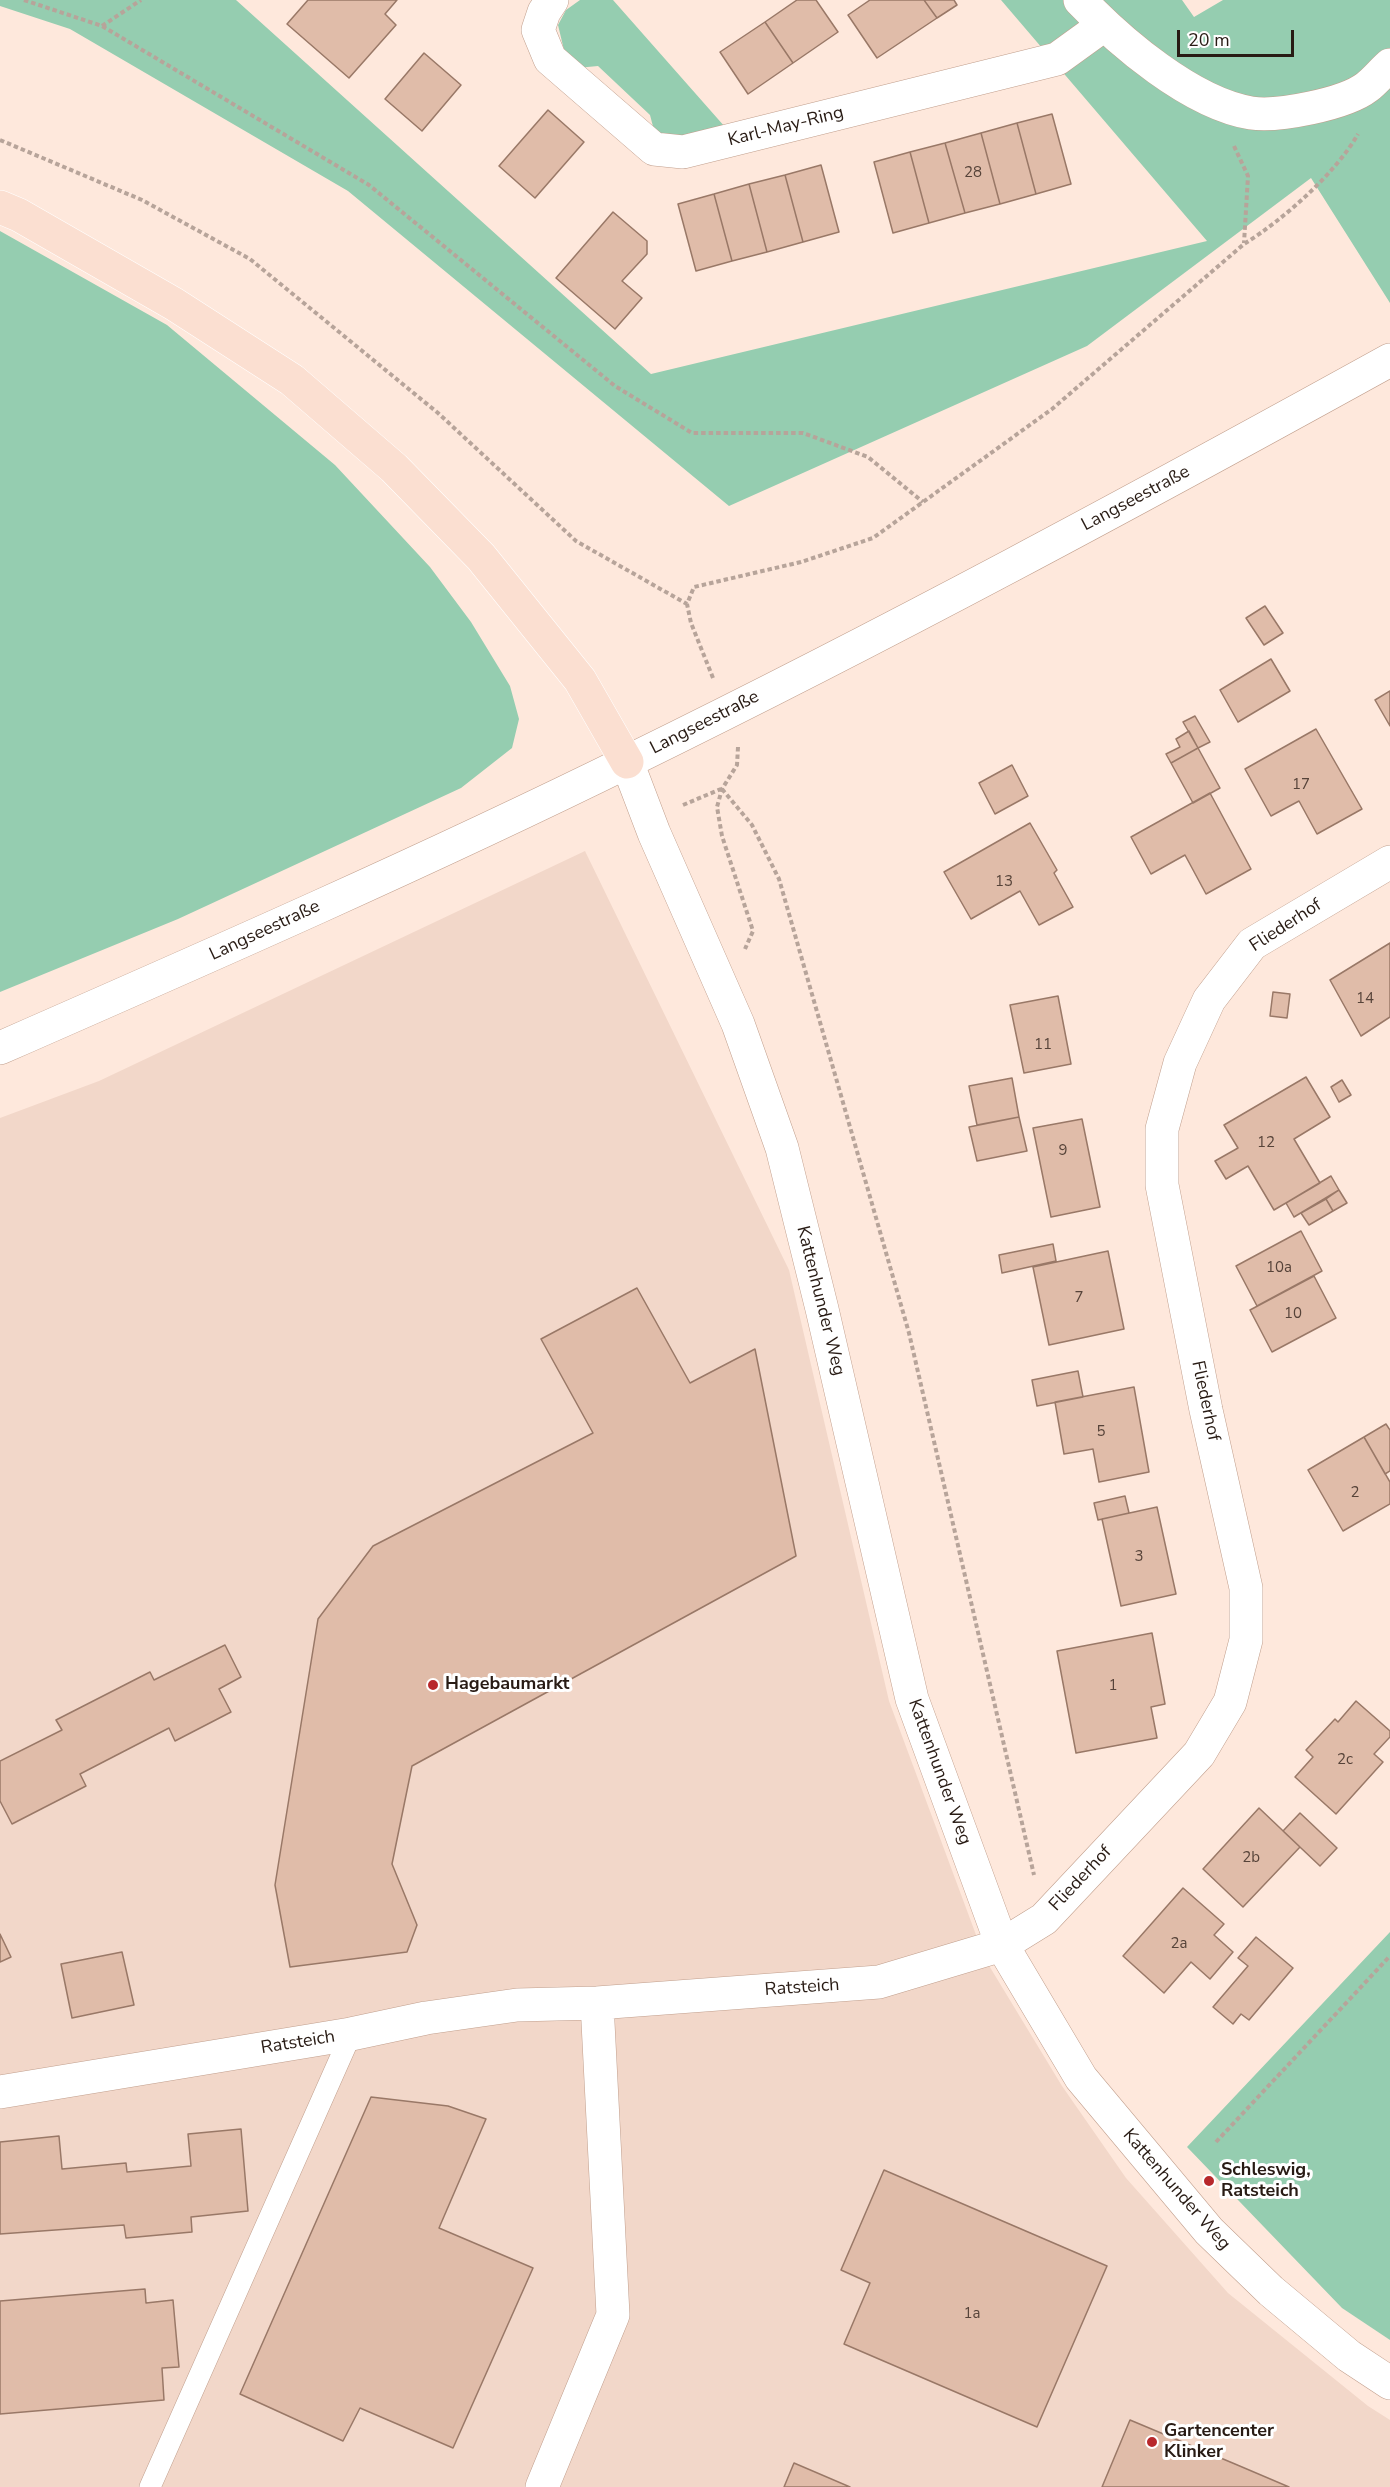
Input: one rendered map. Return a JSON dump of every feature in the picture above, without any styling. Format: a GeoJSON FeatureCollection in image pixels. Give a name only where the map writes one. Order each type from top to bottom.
{"type":"FeatureCollection","features":[{"type":"Feature","properties":{"kind":"main road"},"geometry":{"type":"LineString","coordinates":[[0,207],[19,215],[174,304],[292,380],[394,468],[481,557],[580,680],[627,762]]}},
{"type":"Feature","properties":{"kind":"street","name":"Karl-May-Ring"},"geometry":{"type":"LineString","coordinates":[[552,0],[544,12],[538,30],[550,59],[654,149],[683,152],[1057,59],[1104,26]]}},
{"type":"Feature","properties":{"kind":"street"},"geometry":{"type":"LineString","coordinates":[[1080,0],[1104,26],[1172,77],[1212,100],[1251,113],[1288,112],[1322,105],[1365,89],[1390,65]]}},
{"type":"Feature","properties":{"kind":"street","name":"Langseestraße"},"geometry":{"type":"LineString","coordinates":[[0,1048],[227,949],[627,762],[1152,491],[1390,360]]}},
{"type":"Feature","properties":{"kind":"street","name":"Kattenhunder Weg"},"geometry":{"type":"LineString","coordinates":[[627,762],[654,833],[738,1024],[782,1148],[822,1309],[912,1699],[1002,1946],[1081,2078],[1209,2231],[1279,2298],[1349,2356],[1390,2383]]}},
{"type":"Feature","properties":{"kind":"street","name":"Fliederhof"},"geometry":{"type":"LineString","coordinates":[[1002,1946],[1044,1919],[1199,1754],[1230,1702],[1246,1640],[1246,1588],[1206,1410],[1162,1185],[1162,1129],[1180,1063],[1209,1000],[1252,944],[1390,862]]}},
{"type":"Feature","properties":{"kind":"street","name":"Ratsteich"},"geometry":{"type":"LineString","coordinates":[[0,2092],[517,2004],[597,2003],[879,1982],[1002,1946]]}},
{"type":"Feature","properties":{"kind":"street"},"geometry":{"type":"LineString","coordinates":[[542,2487],[613,2315],[597,2003]]}},
{"type":"Feature","properties":{"kind":"lane"},"geometry":{"type":"LineString","coordinates":[[150,2487],[351,2034]]}},
{"type":"Feature","properties":{"kind":"path"},"geometry":{"type":"LineString","coordinates":[[24,0],[102,26],[369,185],[615,386],[692,433],[803,433],[868,457],[923,502]]}},
{"type":"Feature","properties":{"kind":"path"},"geometry":{"type":"LineString","coordinates":[[102,26],[141,0]]}},
{"type":"Feature","properties":{"kind":"path"},"geometry":{"type":"LineString","coordinates":[[714,971],[744,952],[753,931],[723,836],[717,807],[722,789],[737,765],[738,744],[691,623],[687,604],[694,587],[801,562],[873,538],[1052,409],[1244,244],[1268,229],[1345,156],[1358,132],[1365,89]]}},
{"type":"Feature","properties":{"kind":"path"},"geometry":{"type":"LineString","coordinates":[[1212,100],[1248,176],[1244,244]]}},
{"type":"Feature","properties":{"kind":"path"},"geometry":{"type":"LineString","coordinates":[[0,140],[142,200],[250,259],[438,412],[576,541],[687,604]]}},
{"type":"Feature","properties":{"kind":"path"},"geometry":{"type":"LineString","coordinates":[[722,789],[752,825],[779,879],[906,1322],[1044,1919]]}},
{"type":"Feature","properties":{"kind":"path"},"geometry":{"type":"LineString","coordinates":[[1216,2142],[1390,1956]]}},
{"type":"Feature","properties":{"kind":"shaded area"},"geometry":{"type":"Polygon","coordinates":[[[585,851],[789,1270],[889,1701],[985,1959],[1062,2086],[1126,2178],[1228,2293],[1368,2406],[1390,2420],[1390,2487],[0,2487],[0,1118],[99,1081],[585,851]]]}},
{"type":"Feature","properties":{"kind":"green space"},"geometry":{"type":"Polygon","coordinates":[[[0,0],[236,0],[651,374],[1207,241],[1001,0],[1182,0],[1194,17],[1223,0],[1390,0],[1390,303],[1311,178],[1087,346],[729,506],[348,191],[70,29],[0,6],[0,0]]]}},
{"type":"Feature","properties":{"kind":"green space"},"geometry":{"type":"Polygon","coordinates":[[[580,0],[613,0],[725,127],[686,137],[655,134],[650,115],[598,66],[577,68],[564,50],[558,25],[566,10],[580,0]]]}},
{"type":"Feature","properties":{"kind":"green space"},"geometry":{"type":"Polygon","coordinates":[[[0,231],[167,325],[335,465],[430,567],[471,622],[510,686],[519,719],[512,748],[461,788],[178,919],[0,992],[0,231]]]}},
{"type":"Feature","properties":{"kind":"green space"},"geometry":{"type":"Polygon","coordinates":[[[1390,1932],[1390,2340],[1342,2308],[1187,2147],[1390,1932]]]}},
{"type":"Feature","properties":{"kind":"building"},"geometry":{"type":"Polygon","coordinates":[[[308,0],[397,0],[385,14],[396,25],[349,78],[287,24],[308,0]]]}},
{"type":"Feature","properties":{"kind":"building"},"geometry":{"type":"Polygon","coordinates":[[[797,0],[816,0],[838,32],[793,63],[765,22],[797,0]]]}},
{"type":"Feature","properties":{"kind":"building"},"geometry":{"type":"Polygon","coordinates":[[[870,0],[924,0],[937,18],[877,58],[848,15],[870,0]]]}},
{"type":"Feature","properties":{"kind":"building"},"geometry":{"type":"Polygon","coordinates":[[[924,0],[954,0],[957,5],[937,18],[924,0]]]}},
{"type":"Feature","properties":{"kind":"building"},"geometry":{"type":"Polygon","coordinates":[[[765,22],[793,63],[748,94],[720,52],[765,22]]]}},
{"type":"Feature","properties":{"kind":"building"},"geometry":{"type":"Polygon","coordinates":[[[424,53],[461,85],[422,131],[385,99],[424,53]]]}},
{"type":"Feature","properties":{"kind":"building"},"geometry":{"type":"Polygon","coordinates":[[[548,110],[584,142],[535,198],[499,166],[548,110]]]}},
{"type":"Feature","properties":{"kind":"building"},"geometry":{"type":"Polygon","coordinates":[[[1052,114],[1071,184],[1036,194],[1017,123],[1052,114]]]}},
{"type":"Feature","properties":{"kind":"building"},"geometry":{"type":"Polygon","coordinates":[[[1017,123],[1036,194],[1000,204],[981,133],[1017,123]]]}},
{"type":"Feature","properties":{"kind":"building"},"geometry":{"type":"Polygon","coordinates":[[[981,133],[1000,204],[965,213],[945,143],[981,133]]]}},
{"type":"Feature","properties":{"kind":"building"},"geometry":{"type":"Polygon","coordinates":[[[945,143],[965,213],[929,223],[910,152],[945,143]]]}},
{"type":"Feature","properties":{"kind":"building"},"geometry":{"type":"Polygon","coordinates":[[[910,152],[929,223],[893,233],[874,162],[910,152]]]}},
{"type":"Feature","properties":{"kind":"building"},"geometry":{"type":"Polygon","coordinates":[[[821,165],[839,232],[803,242],[785,175],[821,165]]]}},
{"type":"Feature","properties":{"kind":"building"},"geometry":{"type":"Polygon","coordinates":[[[785,175],[803,242],[767,252],[749,184],[785,175]]]}},
{"type":"Feature","properties":{"kind":"building"},"geometry":{"type":"Polygon","coordinates":[[[749,184],[767,252],[732,261],[714,194],[749,184]]]}},
{"type":"Feature","properties":{"kind":"building"},"geometry":{"type":"Polygon","coordinates":[[[714,194],[732,261],[696,271],[678,204],[714,194]]]}},
{"type":"Feature","properties":{"kind":"building"},"geometry":{"type":"Polygon","coordinates":[[[613,212],[647,241],[647,254],[622,281],[642,298],[615,329],[556,278],[613,212]]]}},
{"type":"Feature","properties":{"kind":"building"},"geometry":{"type":"Polygon","coordinates":[[[1265,606],[1283,633],[1264,645],[1246,618],[1265,606]]]}},
{"type":"Feature","properties":{"kind":"building"},"geometry":{"type":"Polygon","coordinates":[[[1271,659],[1290,691],[1238,722],[1220,690],[1271,659]]]}},
{"type":"Feature","properties":{"kind":"building"},"geometry":{"type":"Polygon","coordinates":[[[1390,691],[1390,726],[1375,700],[1390,691]]]}},
{"type":"Feature","properties":{"kind":"building"},"geometry":{"type":"Polygon","coordinates":[[[1195,716],[1210,742],[1198,748],[1183,722],[1195,716]]]}},
{"type":"Feature","properties":{"kind":"building"},"geometry":{"type":"Polygon","coordinates":[[[1316,729],[1362,809],[1317,834],[1299,801],[1271,816],[1245,769],[1316,729]]]}},
{"type":"Feature","properties":{"kind":"building"},"geometry":{"type":"Polygon","coordinates":[[[1189,731],[1198,748],[1171,763],[1166,754],[1180,747],[1176,739],[1189,731]]]}},
{"type":"Feature","properties":{"kind":"building"},"geometry":{"type":"Polygon","coordinates":[[[1198,748],[1220,788],[1193,803],[1171,763],[1198,748]]]}},
{"type":"Feature","properties":{"kind":"building"},"geometry":{"type":"Polygon","coordinates":[[[1012,765],[1028,796],[995,814],[979,783],[1012,765]]]}},
{"type":"Feature","properties":{"kind":"building"},"geometry":{"type":"Polygon","coordinates":[[[1210,793],[1251,869],[1206,894],[1185,855],[1151,874],[1131,837],[1210,793]]]}},
{"type":"Feature","properties":{"kind":"building"},"geometry":{"type":"Polygon","coordinates":[[[1030,823],[1057,870],[1054,873],[1073,907],[1039,925],[1020,891],[971,919],[944,872],[1030,823]]]}},
{"type":"Feature","properties":{"kind":"building"},"geometry":{"type":"Polygon","coordinates":[[[1390,943],[1390,1017],[1361,1036],[1330,980],[1390,943]]]}},
{"type":"Feature","properties":{"kind":"building"},"geometry":{"type":"Polygon","coordinates":[[[1273,992],[1290,994],[1287,1018],[1270,1016],[1273,992]]]}},
{"type":"Feature","properties":{"kind":"building"},"geometry":{"type":"Polygon","coordinates":[[[1058,996],[1071,1064],[1024,1073],[1010,1005],[1058,996]]]}},
{"type":"Feature","properties":{"kind":"building"},"geometry":{"type":"Polygon","coordinates":[[[1306,1077],[1330,1117],[1294,1139],[1320,1183],[1274,1210],[1248,1166],[1226,1179],[1215,1161],[1238,1148],[1224,1125],[1306,1077]]]}},
{"type":"Feature","properties":{"kind":"building"},"geometry":{"type":"Polygon","coordinates":[[[1012,1078],[1019,1117],[977,1125],[969,1086],[1012,1078]]]}},
{"type":"Feature","properties":{"kind":"building"},"geometry":{"type":"Polygon","coordinates":[[[1342,1080],[1351,1095],[1339,1102],[1331,1087],[1342,1080]]]}},
{"type":"Feature","properties":{"kind":"building"},"geometry":{"type":"Polygon","coordinates":[[[1019,1117],[1027,1151],[977,1161],[969,1127],[1019,1117]]]}},
{"type":"Feature","properties":{"kind":"building"},"geometry":{"type":"Polygon","coordinates":[[[1082,1119],[1100,1207],[1051,1217],[1033,1128],[1082,1119]]]}},
{"type":"Feature","properties":{"kind":"building"},"geometry":{"type":"Polygon","coordinates":[[[1331,1176],[1339,1190],[1294,1217],[1286,1203],[1331,1176]]]}},
{"type":"Feature","properties":{"kind":"building"},"geometry":{"type":"Polygon","coordinates":[[[1339,1190],[1347,1203],[1333,1211],[1326,1199],[1339,1190]]]}},
{"type":"Feature","properties":{"kind":"building"},"geometry":{"type":"Polygon","coordinates":[[[1326,1199],[1333,1211],[1309,1225],[1301,1213],[1326,1199]]]}},
{"type":"Feature","properties":{"kind":"building"},"geometry":{"type":"Polygon","coordinates":[[[1301,1231],[1322,1271],[1257,1306],[1236,1266],[1301,1231]]]}},
{"type":"Feature","properties":{"kind":"building"},"geometry":{"type":"Polygon","coordinates":[[[1053,1244],[1056,1261],[1002,1273],[999,1255],[1053,1244]]]}},
{"type":"Feature","properties":{"kind":"building"},"geometry":{"type":"Polygon","coordinates":[[[1108,1251],[1124,1329],[1049,1345],[1033,1267],[1108,1251]]]}},
{"type":"Feature","properties":{"kind":"building"},"geometry":{"type":"Polygon","coordinates":[[[1314,1276],[1336,1318],[1272,1352],[1250,1310],[1314,1276]]]}},
{"type":"Feature","properties":{"kind":"building","name":"Hagebaumarkt"},"geometry":{"type":"Polygon","coordinates":[[[637,1288],[690,1383],[755,1349],[796,1556],[412,1766],[392,1864],[417,1925],[407,1952],[290,1967],[275,1885],[318,1619],[373,1546],[593,1433],[541,1339],[637,1288]]]}},
{"type":"Feature","properties":{"kind":"building"},"geometry":{"type":"Polygon","coordinates":[[[1078,1371],[1083,1397],[1037,1406],[1032,1380],[1078,1371]]]}},
{"type":"Feature","properties":{"kind":"building"},"geometry":{"type":"Polygon","coordinates":[[[1134,1387],[1149,1472],[1099,1482],[1093,1449],[1064,1454],[1055,1402],[1134,1387]]]}},
{"type":"Feature","properties":{"kind":"building"},"geometry":{"type":"Polygon","coordinates":[[[1386,1424],[1390,1430],[1390,1471],[1385,1474],[1364,1437],[1386,1424]]]}},
{"type":"Feature","properties":{"kind":"building"},"geometry":{"type":"Polygon","coordinates":[[[1364,1437],[1390,1482],[1390,1504],[1343,1531],[1308,1470],[1364,1437]]]}},
{"type":"Feature","properties":{"kind":"building"},"geometry":{"type":"Polygon","coordinates":[[[1125,1496],[1129,1513],[1098,1520],[1094,1503],[1125,1496]]]}},
{"type":"Feature","properties":{"kind":"building"},"geometry":{"type":"Polygon","coordinates":[[[1157,1507],[1176,1594],[1121,1606],[1102,1519],[1157,1507]]]}},
{"type":"Feature","properties":{"kind":"building"},"geometry":{"type":"Polygon","coordinates":[[[1152,1633],[1165,1704],[1151,1707],[1157,1738],[1076,1753],[1057,1651],[1152,1633]]]}},
{"type":"Feature","properties":{"kind":"building"},"geometry":{"type":"Polygon","coordinates":[[[225,1645],[241,1677],[219,1689],[231,1712],[175,1741],[169,1728],[80,1774],[86,1786],[12,1824],[0,1801],[0,1761],[62,1730],[56,1720],[150,1672],[154,1680],[225,1645]]]}},
{"type":"Feature","properties":{"kind":"building"},"geometry":{"type":"Polygon","coordinates":[[[1356,1701],[1390,1731],[1390,1737],[1374,1754],[1383,1762],[1336,1814],[1295,1777],[1313,1757],[1306,1750],[1335,1719],[1338,1722],[1356,1701]]]}},
{"type":"Feature","properties":{"kind":"building"},"geometry":{"type":"Polygon","coordinates":[[[1259,1808],[1300,1847],[1243,1907],[1203,1869],[1259,1808]]]}},
{"type":"Feature","properties":{"kind":"building"},"geometry":{"type":"Polygon","coordinates":[[[1300,1813],[1337,1848],[1320,1866],[1283,1831],[1300,1813]]]}},
{"type":"Feature","properties":{"kind":"building"},"geometry":{"type":"Polygon","coordinates":[[[1183,1888],[1224,1924],[1214,1935],[1233,1952],[1210,1979],[1191,1962],[1164,1993],[1123,1956],[1183,1888]]]}},
{"type":"Feature","properties":{"kind":"building"},"geometry":{"type":"Polygon","coordinates":[[[0,1934],[11,1957],[0,1962],[0,1934]]]}},
{"type":"Feature","properties":{"kind":"building"},"geometry":{"type":"Polygon","coordinates":[[[1256,1937],[1293,1968],[1249,2020],[1241,2014],[1233,2024],[1213,2007],[1248,1966],[1238,1958],[1256,1937]]]}},
{"type":"Feature","properties":{"kind":"building"},"geometry":{"type":"Polygon","coordinates":[[[122,1952],[134,2005],[72,2018],[61,1964],[122,1952]]]}},
{"type":"Feature","properties":{"kind":"building"},"geometry":{"type":"Polygon","coordinates":[[[371,2097],[448,2106],[486,2119],[439,2228],[533,2268],[453,2448],[360,2408],[343,2441],[240,2394],[371,2097]]]}},
{"type":"Feature","properties":{"kind":"building"},"geometry":{"type":"Polygon","coordinates":[[[241,2129],[248,2211],[191,2217],[192,2232],[126,2238],[124,2225],[0,2234],[0,2142],[59,2136],[62,2169],[126,2163],[127,2172],[191,2166],[188,2134],[241,2129]]]}},
{"type":"Feature","properties":{"kind":"building"},"geometry":{"type":"Polygon","coordinates":[[[884,2170],[1107,2266],[1037,2427],[844,2344],[870,2283],[841,2270],[884,2170]]]}},
{"type":"Feature","properties":{"kind":"building"},"geometry":{"type":"Polygon","coordinates":[[[145,2289],[146,2303],[173,2300],[179,2367],[162,2368],[164,2400],[0,2414],[0,2301],[145,2289]]]}},
{"type":"Feature","properties":{"kind":"building","name":"Gartencenter Klinker"},"geometry":{"type":"Polygon","coordinates":[[[1130,2420],[1235,2464],[1289,2487],[1102,2487],[1130,2420]]]}},
{"type":"Feature","properties":{"kind":"building"},"geometry":{"type":"Polygon","coordinates":[[[794,2463],[850,2487],[784,2487],[794,2463]]]}},
{"type":"Feature","properties":{"kind":"place","name":"Hagebaumarkt"},"geometry":{"type":"Point","coordinates":[433,1685]}},
{"type":"Feature","properties":{"kind":"place","name":"Schleswig, Ratsteich"},"geometry":{"type":"Point","coordinates":[1209,2181]}},
{"type":"Feature","properties":{"kind":"place","name":"Gartencenter Klinker"},"geometry":{"type":"Point","coordinates":[1152,2442]}}]}
